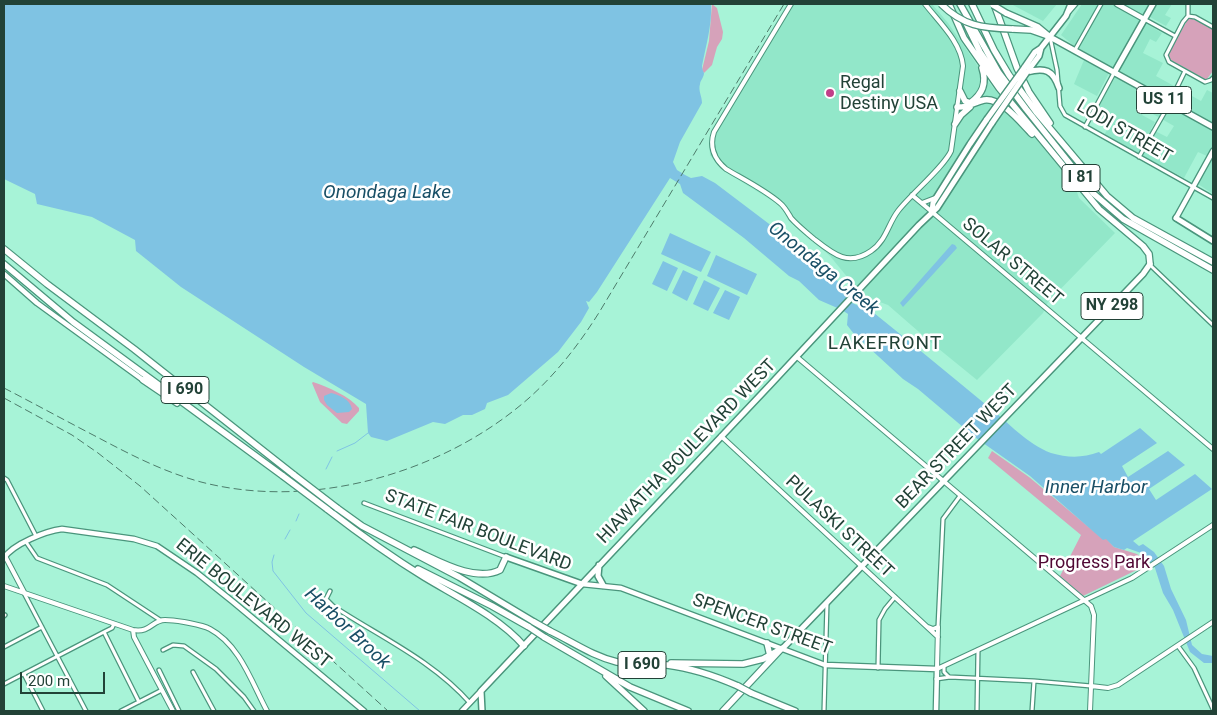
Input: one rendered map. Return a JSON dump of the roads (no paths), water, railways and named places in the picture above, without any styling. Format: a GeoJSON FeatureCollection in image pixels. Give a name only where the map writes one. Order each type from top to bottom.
{"type":"FeatureCollection","features":[{"type":"Feature","properties":{"kind":"highway"},"geometry":{"type":"LineString","coordinates":[[941,4],[951,13],[969,24],[986,28],[1031,30],[1050,37]]}},
{"type":"Feature","properties":{"kind":"highway"},"geometry":{"type":"LineString","coordinates":[[949,4],[964,38],[999,88],[1099,209],[1143,246],[1149,254],[1150,264]]}},
{"type":"Feature","properties":{"kind":"highway"},"geometry":{"type":"LineString","coordinates":[[958,4],[985,49]]}},
{"type":"Feature","properties":{"kind":"highway"},"geometry":{"type":"LineString","coordinates":[[958,4],[980,52],[994,74],[1016,104],[1039,125]]}},
{"type":"Feature","properties":{"kind":"highway","name":"I 81"},"geometry":{"type":"LineString","coordinates":[[964,4],[998,72],[1094,194],[1114,212],[1137,228],[1213,270]]}},
{"type":"Feature","properties":{"kind":"highway","name":"I 81"},"geometry":{"type":"LineString","coordinates":[[972,4],[1004,68],[1037,113],[1055,132],[1095,182],[1118,206],[1133,218],[1213,262]]}},
{"type":"Feature","properties":{"kind":"highway"},"geometry":{"type":"LineString","coordinates":[[994,4],[1006,13],[1038,27],[1050,37]]}},
{"type":"Feature","properties":{"kind":"highway"},"geometry":{"type":"LineString","coordinates":[[994,4],[1017,68],[1029,92],[1055,132]]}},
{"type":"Feature","properties":{"kind":"highway"},"geometry":{"type":"LineString","coordinates":[[955,124],[980,94],[984,82],[984,72],[979,59]]}},
{"type":"Feature","properties":{"kind":"highway"},"geometry":{"type":"LineString","coordinates":[[960,91],[964,101],[972,103]]}},
{"type":"Feature","properties":{"kind":"highway"},"geometry":{"type":"LineString","coordinates":[[957,106],[987,99],[999,103],[1054,154]]}},
{"type":"Feature","properties":{"kind":"highway"},"geometry":{"type":"LineString","coordinates":[[1183,246],[1213,258]]}},
{"type":"Feature","properties":{"kind":"highway","name":"I 690"},"geometry":{"type":"LineString","coordinates":[[4,249],[362,526],[459,577],[580,649],[623,663],[707,673],[795,711]]}},
{"type":"Feature","properties":{"kind":"highway","name":"I 690"},"geometry":{"type":"LineString","coordinates":[[4,264],[73,322],[284,476],[363,537],[396,558],[492,606],[646,694],[688,711]]}},
{"type":"Feature","properties":{"kind":"highway"},"geometry":{"type":"LineString","coordinates":[[143,380],[203,417]]}},
{"type":"Feature","properties":{"kind":"highway"},"geometry":{"type":"LineString","coordinates":[[382,537],[473,573],[495,572],[503,566],[506,557]]}},
{"type":"Feature","properties":{"kind":"highway"},"geometry":{"type":"LineString","coordinates":[[396,558],[422,576],[474,606],[524,646]]}},
{"type":"Feature","properties":{"kind":"highway"},"geometry":{"type":"LineString","coordinates":[[768,643],[770,656]]}},
{"type":"Feature","properties":{"kind":"highway"},"geometry":{"type":"LineString","coordinates":[[649,665],[672,663],[743,664],[770,656],[783,648]]}},
{"type":"Feature","properties":{"kind":"highway"},"geometry":{"type":"LineString","coordinates":[[723,711],[783,648]]}},
{"type":"Feature","properties":{"kind":"highway"},"geometry":{"type":"LineString","coordinates":[[591,664],[617,685],[644,711]]}},
{"type":"Feature","properties":{"kind":"main road","name":"HIAWATHA BOULEVARD WEST"},"geometry":{"type":"LineString","coordinates":[[462,711],[866,281],[938,208],[990,121],[1025,70],[1040,56],[1041,48],[1066,16],[1071,4]]}},
{"type":"Feature","properties":{"kind":"main road"},"geometry":{"type":"LineString","coordinates":[[1066,16],[1075,4]]}},
{"type":"Feature","properties":{"kind":"main road"},"geometry":{"type":"LineString","coordinates":[[1117,4],[1144,19]]}},
{"type":"Feature","properties":{"kind":"main road","name":"US 11"},"geometry":{"type":"LineString","coordinates":[[1152,4],[1114,74],[1213,128]]}},
{"type":"Feature","properties":{"kind":"main road"},"geometry":{"type":"LineString","coordinates":[[1050,37],[1114,74]]}},
{"type":"Feature","properties":{"kind":"main road"},"geometry":{"type":"LineString","coordinates":[[1025,70],[1045,70],[1054,76],[1059,88]]}},
{"type":"Feature","properties":{"kind":"main road","name":"HIAWATHA BOULEVARD WEST"},"geometry":{"type":"LineString","coordinates":[[932,212],[934,203],[968,146],[990,121]]}},
{"type":"Feature","properties":{"kind":"main road"},"geometry":{"type":"LineString","coordinates":[[1213,151],[1176,218],[1213,241]]}},
{"type":"Feature","properties":{"kind":"main road","name":"BEAR STREET WEST"},"geometry":{"type":"LineString","coordinates":[[783,648],[1082,339],[1143,274],[1150,264]]}},
{"type":"Feature","properties":{"kind":"main road"},"geometry":{"type":"LineString","coordinates":[[4,274],[37,303],[143,380]]}},
{"type":"Feature","properties":{"kind":"main road","name":"ERIE BOULEVARD WEST"},"geometry":{"type":"LineString","coordinates":[[4,555],[51,530],[70,529],[134,539],[157,546],[197,574],[364,711]]}},
{"type":"Feature","properties":{"kind":"main road","name":"STATE FAIR BOULEVARD"},"geometry":{"type":"LineString","coordinates":[[506,557],[582,584]]}},
{"type":"Feature","properties":{"kind":"main road"},"geometry":{"type":"LineString","coordinates":[[600,564],[598,576],[603,585]]}},
{"type":"Feature","properties":{"kind":"main road","name":"SPENCER STREET"},"geometry":{"type":"LineString","coordinates":[[582,584],[615,586],[628,590],[825,665],[937,669]]}},
{"type":"Feature","properties":{"kind":"main road"},"geometry":{"type":"LineString","coordinates":[[936,711],[937,669]]}},
{"type":"Feature","properties":{"kind":"main road"},"geometry":{"type":"LineString","coordinates":[[481,691],[482,711]]}},
{"type":"Feature","properties":{"kind":"street"},"geometry":{"type":"LineString","coordinates":[[791,4],[714,132],[712,142],[716,158],[726,169],[780,202],[799,226],[828,250],[843,258],[857,258],[875,248],[886,236],[896,214],[949,156],[963,66],[961,53],[925,4]]}},
{"type":"Feature","properties":{"kind":"street"},"geometry":{"type":"LineString","coordinates":[[1075,51],[1101,4]]}},
{"type":"Feature","properties":{"kind":"street"},"geometry":{"type":"LineString","coordinates":[[1188,4],[1188,16],[1166,54],[1167,59],[1205,82],[1213,78]]}},
{"type":"Feature","properties":{"kind":"street"},"geometry":{"type":"LineString","coordinates":[[1188,16],[1196,17],[1213,25]]}},
{"type":"Feature","properties":{"kind":"street"},"geometry":{"type":"LineString","coordinates":[[1144,19],[1176,36]]}},
{"type":"Feature","properties":{"kind":"street","name":"LODI STREET"},"geometry":{"type":"LineString","coordinates":[[1050,37],[1054,48],[1060,106],[1065,115],[1213,198]]}},
{"type":"Feature","properties":{"kind":"street"},"geometry":{"type":"LineString","coordinates":[[1139,157],[1185,71]]}},
{"type":"Feature","properties":{"kind":"street"},"geometry":{"type":"LineString","coordinates":[[1085,127],[1114,74]]}},
{"type":"Feature","properties":{"kind":"street","name":"SOLAR STREET"},"geometry":{"type":"LineString","coordinates":[[912,195],[1213,449]]}},
{"type":"Feature","properties":{"kind":"street"},"geometry":{"type":"LineString","coordinates":[[922,203],[938,197]]}},
{"type":"Feature","properties":{"kind":"street"},"geometry":{"type":"LineString","coordinates":[[1150,264],[1213,324]]}},
{"type":"Feature","properties":{"kind":"street"},"geometry":{"type":"LineString","coordinates":[[796,357],[1091,606],[1094,615],[1090,711]]}},
{"type":"Feature","properties":{"kind":"street","name":"PULASKI STREET"},"geometry":{"type":"LineString","coordinates":[[721,436],[938,637]]}},
{"type":"Feature","properties":{"kind":"street"},"geometry":{"type":"LineString","coordinates":[[4,478],[36,537]]}},
{"type":"Feature","properties":{"kind":"street"},"geometry":{"type":"LineString","coordinates":[[960,496],[943,519],[937,669],[1132,578],[1213,525]]}},
{"type":"Feature","properties":{"kind":"street","name":"STATE FAIR BOULEVARD"},"geometry":{"type":"LineString","coordinates":[[364,503],[506,557]]}},
{"type":"Feature","properties":{"kind":"street"},"geometry":{"type":"LineString","coordinates":[[26,542],[37,558],[107,584],[160,620],[198,625],[212,630],[224,639],[236,653],[267,711]]}},
{"type":"Feature","properties":{"kind":"street"},"geometry":{"type":"LineString","coordinates":[[4,555],[86,711]]}},
{"type":"Feature","properties":{"kind":"street"},"geometry":{"type":"LineString","coordinates":[[4,586],[133,630],[147,630],[160,620]]}},
{"type":"Feature","properties":{"kind":"street"},"geometry":{"type":"LineString","coordinates":[[330,591],[326,597],[327,601],[354,620],[389,639],[433,668],[450,682],[470,703]]}},
{"type":"Feature","properties":{"kind":"street"},"geometry":{"type":"LineString","coordinates":[[878,668],[879,620],[895,597]]}},
{"type":"Feature","properties":{"kind":"street"},"geometry":{"type":"LineString","coordinates":[[824,711],[827,602]]}},
{"type":"Feature","properties":{"kind":"street"},"geometry":{"type":"LineString","coordinates":[[936,678],[1034,681],[1108,688],[1118,686],[1213,622]]}},
{"type":"Feature","properties":{"kind":"street"},"geometry":{"type":"LineString","coordinates":[[4,684],[112,628],[114,624]]}},
{"type":"Feature","properties":{"kind":"street"},"geometry":{"type":"LineString","coordinates":[[928,627],[932,629],[938,626]]}},
{"type":"Feature","properties":{"kind":"street"},"geometry":{"type":"LineString","coordinates":[[4,647],[42,627]]}},
{"type":"Feature","properties":{"kind":"street"},"geometry":{"type":"LineString","coordinates":[[133,630],[134,637],[173,711]]}},
{"type":"Feature","properties":{"kind":"street"},"geometry":{"type":"LineString","coordinates":[[104,632],[139,702]]}},
{"type":"Feature","properties":{"kind":"street"},"geometry":{"type":"LineString","coordinates":[[163,650],[178,644],[191,651],[216,670],[244,696],[254,711]]}},
{"type":"Feature","properties":{"kind":"street"},"geometry":{"type":"LineString","coordinates":[[1180,645],[1194,668],[1213,709]]}},
{"type":"Feature","properties":{"kind":"street"},"geometry":{"type":"LineString","coordinates":[[977,711],[978,650]]}},
{"type":"Feature","properties":{"kind":"street"},"geometry":{"type":"LineString","coordinates":[[944,666],[944,672],[950,677]]}},
{"type":"Feature","properties":{"kind":"street"},"geometry":{"type":"LineString","coordinates":[[159,670],[179,711]]}},
{"type":"Feature","properties":{"kind":"street"},"geometry":{"type":"LineString","coordinates":[[193,672],[214,711]]}},
{"type":"Feature","properties":{"kind":"street"},"geometry":{"type":"LineString","coordinates":[[24,674],[43,711]]}},
{"type":"Feature","properties":{"kind":"street"},"geometry":{"type":"LineString","coordinates":[[1032,711],[1034,681]]}},
{"type":"Feature","properties":{"kind":"street"},"geometry":{"type":"LineString","coordinates":[[121,711],[162,690]]}},
{"type":"Feature","properties":{"kind":"water","name":"Onondaga Lake"},"geometry":{"type":"Polygon","coordinates":[[[4,4],[711,4],[710,28],[702,66],[704,74],[700,83],[702,103],[680,142],[673,162],[677,170],[691,178],[702,176],[715,183],[793,242],[841,284],[848,301],[874,313],[1019,433],[1042,449],[1063,456],[1075,457],[1099,452],[1101,454],[1140,428],[1157,443],[1122,466],[1128,477],[1168,451],[1185,465],[1149,489],[1156,500],[1195,474],[1212,489],[1133,541],[1139,546],[1143,544],[1154,552],[1164,566],[1171,589],[1186,620],[1192,645],[1202,654],[1213,656],[1213,663],[1204,663],[1190,652],[1173,610],[1163,593],[1155,568],[1141,553],[1127,548],[1124,550],[1114,547],[1106,539],[1103,540],[1030,476],[976,438],[918,389],[903,379],[854,334],[847,325],[848,314],[819,300],[799,281],[789,276],[744,238],[683,193],[680,184],[670,178],[597,292],[589,302],[586,301],[589,308],[581,322],[558,352],[508,395],[487,403],[485,409],[472,415],[463,415],[445,424],[433,422],[387,441],[371,437],[368,433],[366,404],[304,367],[181,287],[136,251],[135,240],[92,217],[37,204],[35,194],[4,179],[4,4]]]}},
{"type":"Feature","properties":{"kind":"water"},"geometry":{"type":"Polygon","coordinates":[[[670,233],[711,252],[701,272],[661,254],[670,233]]]}},
{"type":"Feature","properties":{"kind":"water"},"geometry":{"type":"Polygon","coordinates":[[[952,244],[957,248],[903,307],[900,303],[952,244]]]}},
{"type":"Feature","properties":{"kind":"water"},"geometry":{"type":"Polygon","coordinates":[[[716,255],[757,274],[747,295],[707,276],[716,255]]]}},
{"type":"Feature","properties":{"kind":"water"},"geometry":{"type":"Polygon","coordinates":[[[663,261],[678,268],[667,291],[652,284],[663,261]]]}},
{"type":"Feature","properties":{"kind":"water"},"geometry":{"type":"Polygon","coordinates":[[[683,270],[698,277],[687,301],[672,293],[683,270]]]}},
{"type":"Feature","properties":{"kind":"water"},"geometry":{"type":"Polygon","coordinates":[[[704,280],[720,288],[708,311],[693,304],[704,280]]]}},
{"type":"Feature","properties":{"kind":"water"},"geometry":{"type":"Polygon","coordinates":[[[725,290],[740,297],[729,320],[713,313],[725,290]]]}},
{"type":"Feature","properties":{"kind":"water"},"geometry":{"type":"Polygon","coordinates":[[[331,393],[347,400],[352,409],[349,412],[337,413],[324,400],[324,396],[331,393]]]}},
{"type":"Feature","properties":{"kind":"waterway","name":"Harbor Brook"},"geometry":{"type":"LineString","coordinates":[[337,451],[355,443],[368,433]]}},
{"type":"Feature","properties":{"kind":"waterway","name":"Harbor Brook"},"geometry":{"type":"LineString","coordinates":[[326,469],[332,457]]}},
{"type":"Feature","properties":{"kind":"waterway","name":"Harbor Brook"},"geometry":{"type":"LineString","coordinates":[[296,521],[299,514]]}},
{"type":"Feature","properties":{"kind":"waterway","name":"Harbor Brook"},"geometry":{"type":"LineString","coordinates":[[285,539],[290,530]]}},
{"type":"Feature","properties":{"kind":"waterway","name":"Harbor Brook"},"geometry":{"type":"LineString","coordinates":[[274,555],[272,562],[273,571],[306,613],[420,711]]}},
{"type":"Feature","properties":{"kind":"railway"},"geometry":{"type":"LineString","coordinates":[[4,388],[122,450],[161,468],[201,482],[243,490],[287,492],[331,488],[375,479],[417,465],[458,447],[495,424],[529,398],[576,346],[600,311],[784,4]]}},
{"type":"Feature","properties":{"kind":"railway"},"geometry":{"type":"LineString","coordinates":[[4,398],[72,435],[140,486],[388,711]]}},
{"type":"Feature","properties":{"kind":"place","name":"Regal Destiny USA"},"geometry":{"type":"Point","coordinates":[830,93]}},
{"type":"Feature","properties":{"kind":"district","name":"LAKEFRONT"},"geometry":{"type":"Point","coordinates":[885,344]}},
{"type":"Feature","properties":{"kind":"water label","name":"Onondaga Creek"},"geometry":{"type":"Point","coordinates":[823,269]}},
{"type":"Feature","properties":{"kind":"water label","name":"Inner Harbor"},"geometry":{"type":"Point","coordinates":[1096,488]}},
{"type":"Feature","properties":{"kind":"park label","name":"Progress Park"},"geometry":{"type":"Point","coordinates":[1094,563]}}]}
